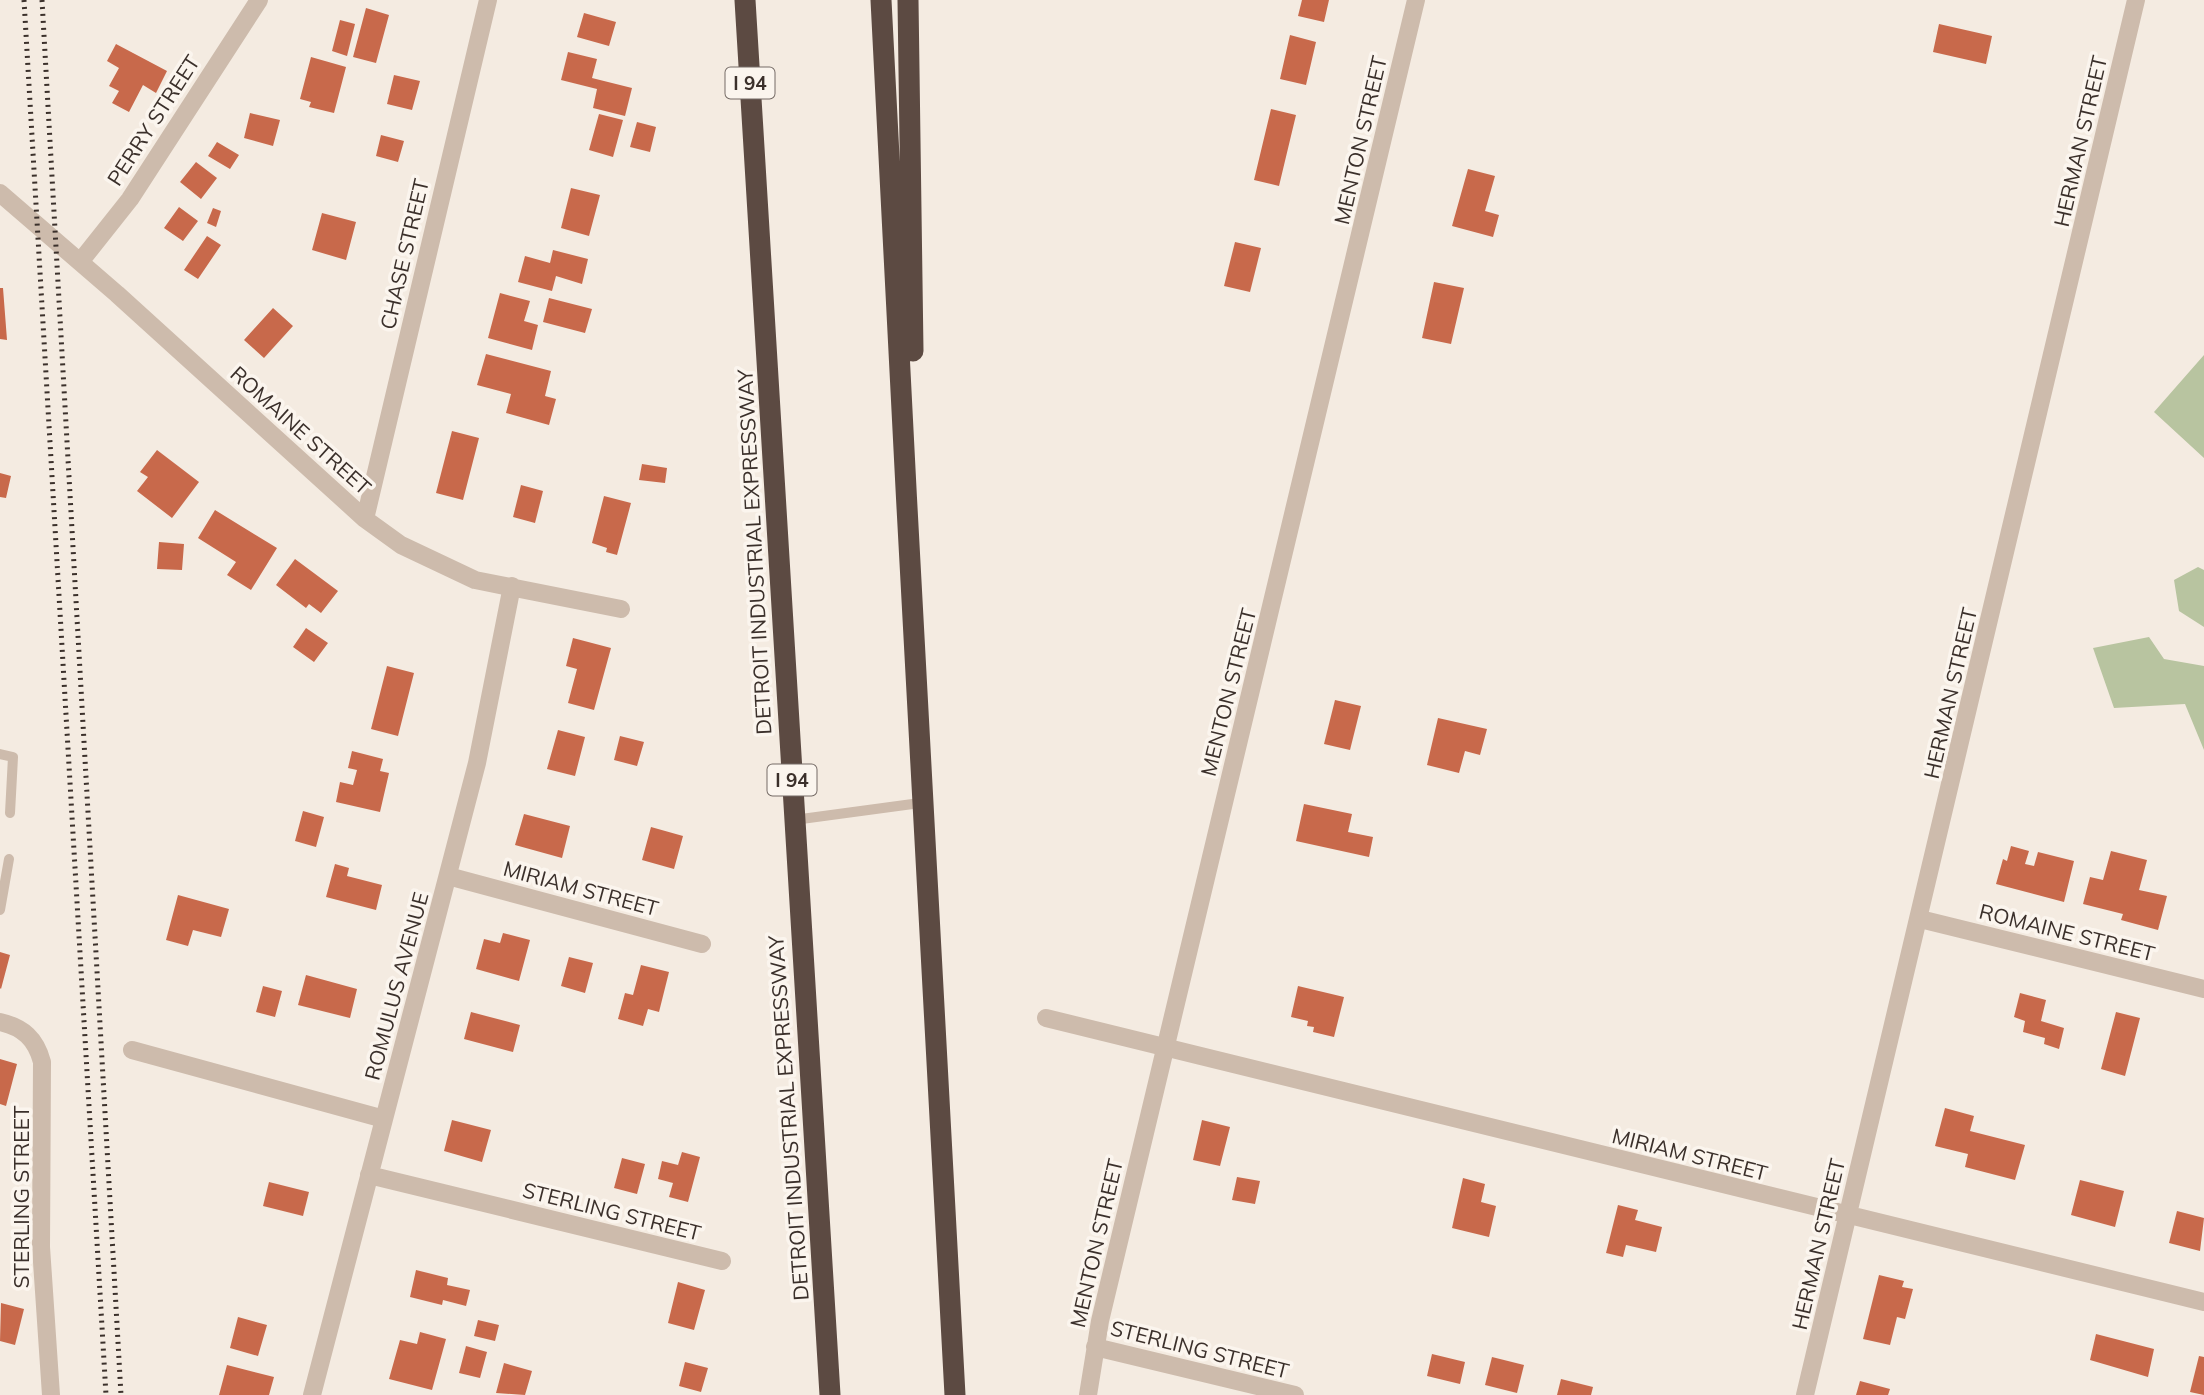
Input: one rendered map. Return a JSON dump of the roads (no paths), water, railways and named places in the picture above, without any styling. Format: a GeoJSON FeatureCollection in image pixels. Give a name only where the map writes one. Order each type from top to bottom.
{"type":"FeatureCollection","features":[{"type":"Feature","properties":{"kind":"highway","name":"DETROIT INDUSTRIAL EXPRESSWAY"},"geometry":{"type":"LineString","coordinates":[[745,0],[830,1395]]}},
{"type":"Feature","properties":{"kind":"highway"},"geometry":{"type":"LineString","coordinates":[[881,0],[919,710]]}},
{"type":"Feature","properties":{"kind":"highway"},"geometry":{"type":"LineString","coordinates":[[908,0],[920,803],[955,1395]]}},
{"type":"Feature","properties":{"kind":"street","name":"PERRY STREET"},"geometry":{"type":"LineString","coordinates":[[80,262],[130,199],[259,0]]}},
{"type":"Feature","properties":{"kind":"street","name":"CHASE STREET"},"geometry":{"type":"LineString","coordinates":[[365,519],[488,0]]}},
{"type":"Feature","properties":{"kind":"street","name":"MENTON STREET"},"geometry":{"type":"LineString","coordinates":[[1088,1395],[1095,1347],[1416,0]]}},
{"type":"Feature","properties":{"kind":"street","name":"HERMAN STREET"},"geometry":{"type":"LineString","coordinates":[[1805,1395],[2136,0]]}},
{"type":"Feature","properties":{"kind":"street","name":"ROMAINE STREET"},"geometry":{"type":"LineString","coordinates":[[0,192],[365,519],[401,545],[475,580],[621,609]]}},
{"type":"Feature","properties":{"kind":"street","name":"ROMULUS AVENUE"},"geometry":{"type":"LineString","coordinates":[[312,1395],[491,705],[512,586]]}},
{"type":"Feature","properties":{"kind":"street","name":"MIRIAM STREET"},"geometry":{"type":"LineString","coordinates":[[448,876],[702,944]]}},
{"type":"Feature","properties":{"kind":"street","name":"ROMAINE STREET"},"geometry":{"type":"LineString","coordinates":[[1920,919],[2204,989]]}},
{"type":"Feature","properties":{"kind":"street","name":"MIRIAM STREET"},"geometry":{"type":"LineString","coordinates":[[1046,1018],[1165,1050],[2204,1302]]}},
{"type":"Feature","properties":{"kind":"street","name":"STERLING STREET"},"geometry":{"type":"LineString","coordinates":[[0,1022],[28,1034],[38,1047],[42,1062],[41,1234],[51,1395]]}},
{"type":"Feature","properties":{"kind":"street"},"geometry":{"type":"LineString","coordinates":[[132,1050],[384,1119]]}},
{"type":"Feature","properties":{"kind":"street","name":"STERLING STREET"},"geometry":{"type":"LineString","coordinates":[[369,1175],[722,1261]]}},
{"type":"Feature","properties":{"kind":"street","name":"STERLING STREET"},"geometry":{"type":"LineString","coordinates":[[1095,1347],[1295,1395]]}},
{"type":"Feature","properties":{"kind":"lane"},"geometry":{"type":"LineString","coordinates":[[0,754],[13,757],[10,813]]}},
{"type":"Feature","properties":{"kind":"lane"},"geometry":{"type":"LineString","coordinates":[[794,820],[920,803]]}},
{"type":"Feature","properties":{"kind":"lane"},"geometry":{"type":"LineString","coordinates":[[0,910],[9,859]]}},
{"type":"Feature","properties":{"kind":"railway"},"geometry":{"type":"LineString","coordinates":[[24,0],[106,1395]]}},
{"type":"Feature","properties":{"kind":"railway"},"geometry":{"type":"LineString","coordinates":[[42,0],[121,1395]]}}]}
